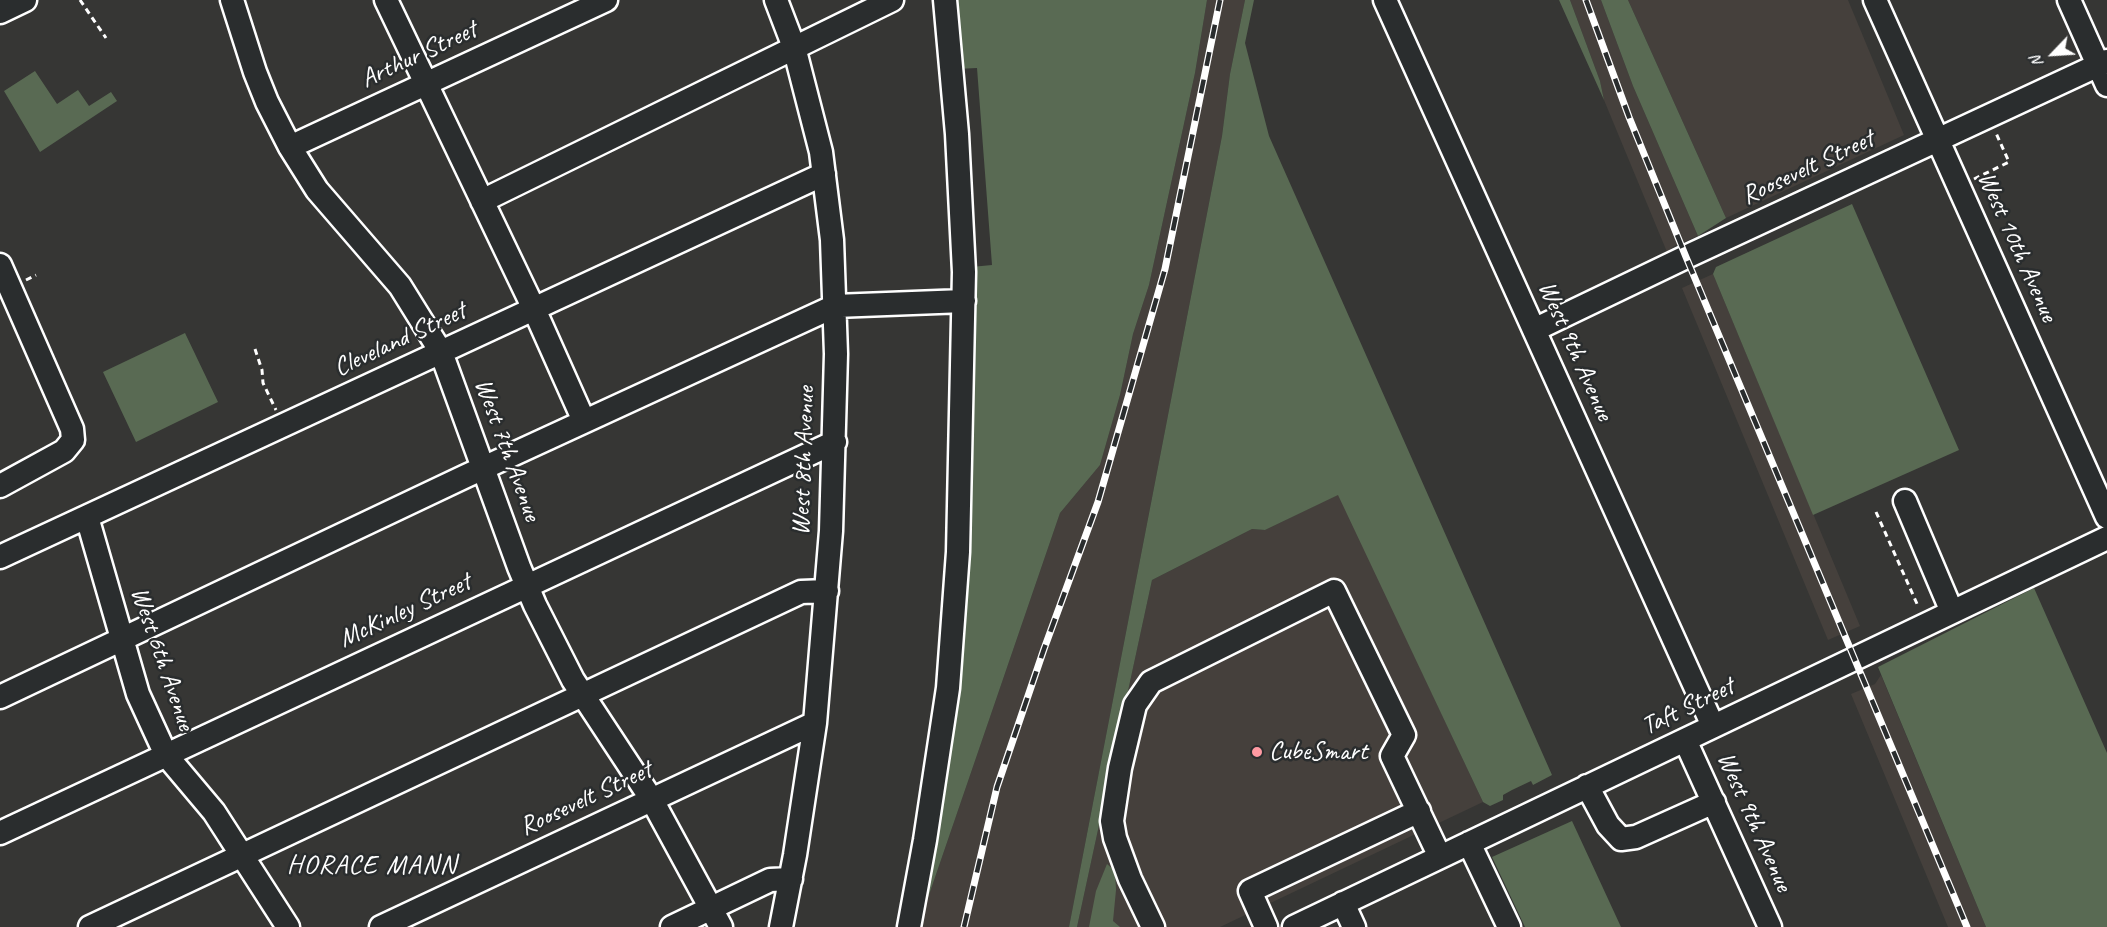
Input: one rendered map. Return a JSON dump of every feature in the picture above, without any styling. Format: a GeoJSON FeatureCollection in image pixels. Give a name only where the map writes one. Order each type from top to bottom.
{"type":"FeatureCollection","features":[{"type":"Feature","properties":{"kind":"street"},"geometry":{"type":"LineString","coordinates":[[0,12],[25,0]]}},
{"type":"Feature","properties":{"kind":"street","name":"West 7th Avenue"},"geometry":{"type":"LineString","coordinates":[[232,0],[255,72],[267,102],[290,147],[317,190],[400,286],[441,352],[527,586],[573,680],[652,800],[716,918]]}},
{"type":"Feature","properties":{"kind":"street"},"geometry":{"type":"LineString","coordinates":[[386,0],[534,309],[584,421]]}},
{"type":"Feature","properties":{"kind":"street","name":"Arthur Street"},"geometry":{"type":"LineString","coordinates":[[290,147],[606,0]]}},
{"type":"Feature","properties":{"kind":"street","name":"West 8th Avenue"},"geometry":{"type":"LineString","coordinates":[[776,0],[794,47],[824,174],[832,240],[835,442],[827,591],[815,723],[791,879],[781,927]]}},
{"type":"Feature","properties":{"kind":"street"},"geometry":{"type":"LineString","coordinates":[[482,201],[892,0]]}},
{"type":"Feature","properties":{"kind":"street"},"geometry":{"type":"LineString","coordinates":[[909,927],[948,688],[958,552],[964,264],[957,134],[945,0]]}},
{"type":"Feature","properties":{"kind":"street","name":"West 9th Avenue"},"geometry":{"type":"LineString","coordinates":[[1385,0],[1713,726]]}},
{"type":"Feature","properties":{"kind":"street","name":"West 10th Avenue"},"geometry":{"type":"LineString","coordinates":[[1875,0],[2107,517]]}},
{"type":"Feature","properties":{"kind":"street"},"geometry":{"type":"LineString","coordinates":[[2069,0],[2104,70]]}},
{"type":"Feature","properties":{"kind":"street","name":"Roosevelt Street"},"geometry":{"type":"LineString","coordinates":[[1534,330],[1988,116],[2104,70]]}},
{"type":"Feature","properties":{"kind":"street","name":"Cleveland Street"},"geometry":{"type":"LineString","coordinates":[[0,557],[824,174]]}},
{"type":"Feature","properties":{"kind":"street"},"geometry":{"type":"LineString","coordinates":[[0,265],[72,429],[74,440],[64,452],[0,486]]}},
{"type":"Feature","properties":{"kind":"street"},"geometry":{"type":"LineString","coordinates":[[0,697],[483,468],[834,306],[964,300]]}},
{"type":"Feature","properties":{"kind":"street","name":"McKinley Street"},"geometry":{"type":"LineString","coordinates":[[0,833],[835,442]]}},
{"type":"Feature","properties":{"kind":"street"},"geometry":{"type":"LineString","coordinates":[[1905,501],[1952,612]]}},
{"type":"Feature","properties":{"kind":"street","name":"West 6th Avenue"},"geometry":{"type":"LineString","coordinates":[[87,517],[138,694],[166,755],[213,812],[288,927]]}},
{"type":"Feature","properties":{"kind":"street","name":"Taft Street"},"geometry":{"type":"LineString","coordinates":[[1294,927],[2107,538]]}},
{"type":"Feature","properties":{"kind":"street"},"geometry":{"type":"LineString","coordinates":[[90,927],[801,592],[827,591]]}},
{"type":"Feature","properties":{"kind":"street"},"geometry":{"type":"LineString","coordinates":[[1153,927],[1130,879],[1115,838],[1112,821],[1120,768],[1135,705],[1151,682],[1334,591],[1404,735],[1392,756],[1440,857]]}},
{"type":"Feature","properties":{"kind":"street","name":"Roosevelt Street"},"geometry":{"type":"LineString","coordinates":[[381,927],[815,723]]}},
{"type":"Feature","properties":{"kind":"street","name":"West 9th Avenue"},"geometry":{"type":"LineString","coordinates":[[1685,740],[1770,927]]}},
{"type":"Feature","properties":{"kind":"street"},"geometry":{"type":"LineString","coordinates":[[1587,786],[1608,825],[1621,839],[1636,837],[1714,802]]}},
{"type":"Feature","properties":{"kind":"street"},"geometry":{"type":"LineString","coordinates":[[1266,927],[1250,891],[1419,811]]}},
{"type":"Feature","properties":{"kind":"street"},"geometry":{"type":"LineString","coordinates":[[1469,843],[1509,927]]}},
{"type":"Feature","properties":{"kind":"street"},"geometry":{"type":"LineString","coordinates":[[672,927],[716,918],[770,880],[791,879]]}},
{"type":"Feature","properties":{"kind":"street"},"geometry":{"type":"LineString","coordinates":[[1343,903],[1354,927]]}},
{"type":"Feature","properties":{"kind":"path"},"geometry":{"type":"LineString","coordinates":[[80,0],[106,38]]}},
{"type":"Feature","properties":{"kind":"path"},"geometry":{"type":"LineString","coordinates":[[1959,186],[2009,162],[1988,116]]}},
{"type":"Feature","properties":{"kind":"path"},"geometry":{"type":"LineString","coordinates":[[255,349],[262,370],[263,383],[278,414]]}},
{"type":"Feature","properties":{"kind":"path"},"geometry":{"type":"LineString","coordinates":[[1876,512],[1918,606]]}},
{"type":"Feature","properties":{"kind":"shaded area"},"geometry":{"type":"Polygon","coordinates":[[[1207,0],[1245,0],[1230,74],[1222,136],[1069,927],[918,927],[1060,513],[1100,465],[1120,395],[1133,334],[1149,285],[1195,73],[1207,0]]]}},
{"type":"Feature","properties":{"kind":"shaded area"},"geometry":{"type":"Polygon","coordinates":[[[1570,0],[1601,0],[1633,86],[1698,236],[1674,246],[1667,252],[1604,100],[1600,81],[1570,0]]]}},
{"type":"Feature","properties":{"kind":"shaded area"},"geometry":{"type":"Polygon","coordinates":[[[1628,0],[1848,0],[1904,135],[1726,218],[1628,0]]]}},
{"type":"Feature","properties":{"kind":"shaded area"},"geometry":{"type":"Polygon","coordinates":[[[1713,274],[1860,626],[1828,640],[1682,288],[1713,274]]]}},
{"type":"Feature","properties":{"kind":"shaded area"},"geometry":{"type":"Polygon","coordinates":[[[1339,494],[1483,802],[1220,927],[1077,927],[1152,580],[1252,529],[1265,530],[1339,494]]]}},
{"type":"Feature","properties":{"kind":"shaded area"},"geometry":{"type":"Polygon","coordinates":[[[1881,675],[1986,927],[1948,927],[1851,694],[1875,684],[1881,675]]]}},
{"type":"Feature","properties":{"kind":"green space"},"geometry":{"type":"Polygon","coordinates":[[[949,0],[1207,0],[1195,73],[1149,285],[1133,334],[1120,395],[1100,465],[1060,513],[918,927],[971,267],[992,265],[977,68],[956,69],[949,0]]]}},
{"type":"Feature","properties":{"kind":"green space"},"geometry":{"type":"Polygon","coordinates":[[[1245,0],[1254,0],[1245,43],[1269,136],[1552,775],[1533,785],[1531,781],[1512,790],[1503,795],[1503,800],[1490,806],[1483,802],[1338,495],[1265,530],[1252,529],[1152,580],[1077,927],[1069,927],[1222,136],[1230,74],[1245,0]]]}},
{"type":"Feature","properties":{"kind":"green space"},"geometry":{"type":"Polygon","coordinates":[[[1559,0],[1570,0],[1600,81],[1604,100],[1559,0]]]}},
{"type":"Feature","properties":{"kind":"green space"},"geometry":{"type":"Polygon","coordinates":[[[1601,0],[1628,0],[1726,218],[1698,236],[1633,86],[1601,0]]]}},
{"type":"Feature","properties":{"kind":"green space"},"geometry":{"type":"Polygon","coordinates":[[[35,71],[57,104],[78,90],[89,106],[111,92],[117,101],[40,152],[4,91],[35,71]]]}},
{"type":"Feature","properties":{"kind":"green space"},"geometry":{"type":"Polygon","coordinates":[[[1852,204],[1959,450],[1813,515],[1713,274],[1716,267],[1852,204]]]}},
{"type":"Feature","properties":{"kind":"green space"},"geometry":{"type":"Polygon","coordinates":[[[185,333],[218,402],[136,442],[103,372],[185,333]]]}},
{"type":"Feature","properties":{"kind":"green space"},"geometry":{"type":"Polygon","coordinates":[[[2034,588],[2107,753],[2107,927],[1986,927],[1878,667],[2034,588]]]}},
{"type":"Feature","properties":{"kind":"green space"},"geometry":{"type":"Polygon","coordinates":[[[1572,821],[1621,927],[1525,927],[1492,857],[1572,821]]]}},
{"type":"Feature","properties":{"kind":"green space"},"geometry":{"type":"Polygon","coordinates":[[[1107,864],[1115,871],[1113,921],[1120,927],[1089,927],[1096,891],[1107,864]]]}},
{"type":"Feature","properties":{"kind":"railway"},"geometry":{"type":"LineString","coordinates":[[964,927],[997,787],[1098,502],[1165,269],[1220,0]]}},
{"type":"Feature","properties":{"kind":"railway"},"geometry":{"type":"LineString","coordinates":[[1586,0],[1629,117],[1686,257],[1967,927]]}},
{"type":"Feature","properties":{"kind":"place","name":"CubeSmart"},"geometry":{"type":"Point","coordinates":[1257,752]}},
{"type":"Feature","properties":{"kind":"district","name":"HORACE MANN"},"geometry":{"type":"Point","coordinates":[372,866]}}]}
